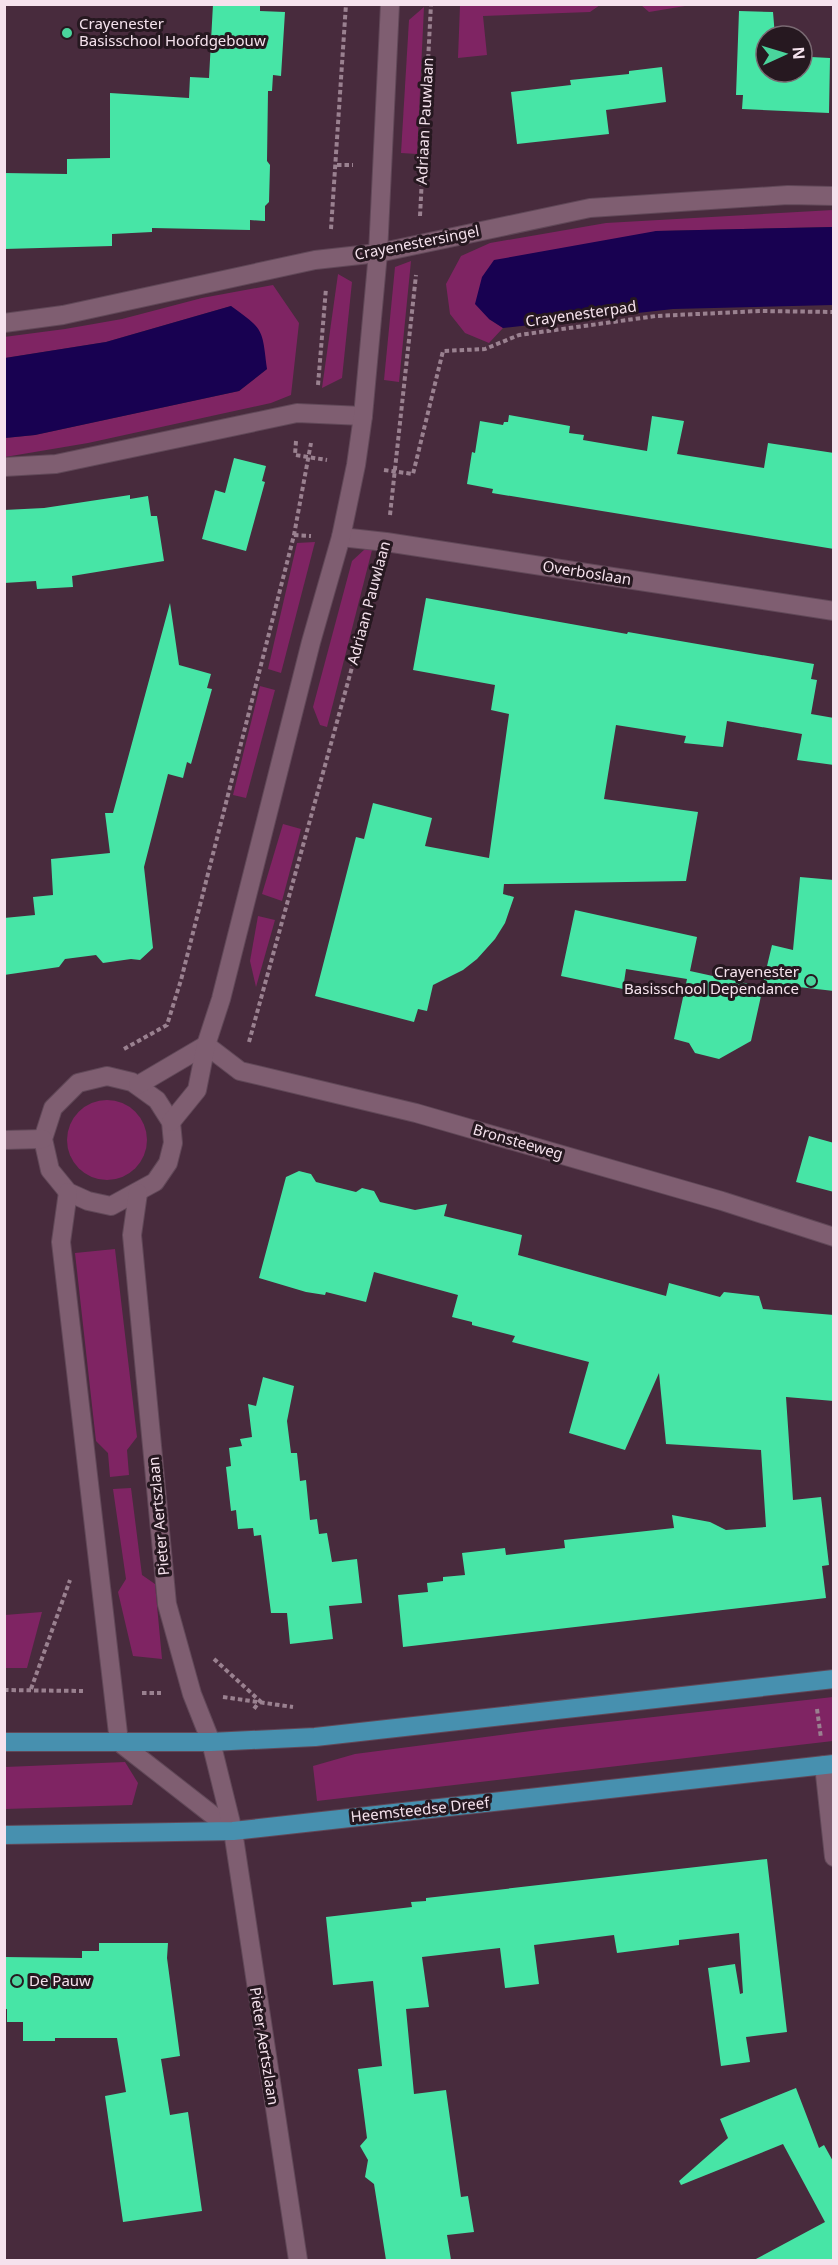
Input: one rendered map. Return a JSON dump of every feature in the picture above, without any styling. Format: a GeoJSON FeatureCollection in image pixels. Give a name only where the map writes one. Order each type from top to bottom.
{"type":"FeatureCollection","features":[{"type":"Feature","properties":{"kind":"main road"},"geometry":{"type":"LineString","coordinates":[[4,1742],[211,1742],[315,1737],[834,1679]]}},
{"type":"Feature","properties":{"kind":"main road","name":"Heemsteedse Dreef"},"geometry":{"type":"LineString","coordinates":[[4,1835],[233,1831],[829,1765]]}},
{"type":"Feature","properties":{"kind":"street"},"geometry":{"type":"LineString","coordinates":[[171,1122],[197,1090],[206,1045],[221,999],[308,654],[341,537],[363,416],[378,253],[390,4]]}},
{"type":"Feature","properties":{"kind":"street","name":"Crayenestersingel"},"geometry":{"type":"LineString","coordinates":[[4,323],[63,315],[329,258],[378,253],[590,208],[788,195],[834,196]]}},
{"type":"Feature","properties":{"kind":"street"},"geometry":{"type":"LineString","coordinates":[[4,467],[56,464],[297,413],[363,416]]}},
{"type":"Feature","properties":{"kind":"street","name":"Overboslaan"},"geometry":{"type":"LineString","coordinates":[[341,537],[834,611]]}},
{"type":"Feature","properties":{"kind":"street"},"geometry":{"type":"LineString","coordinates":[[138,1085],[206,1045]]}},
{"type":"Feature","properties":{"kind":"street","name":"Bronsteeweg"},"geometry":{"type":"LineString","coordinates":[[206,1045],[240,1071],[416,1113],[722,1201],[834,1237]]}},
{"type":"Feature","properties":{"kind":"street"},"geometry":{"type":"LineString","coordinates":[[107,1076],[138,1085],[157,1100],[171,1122],[173,1143],[168,1162],[156,1182],[111,1206],[88,1201],[68,1192],[50,1170],[43,1139],[52,1108],[78,1083],[107,1076]]}},
{"type":"Feature","properties":{"kind":"street"},"geometry":{"type":"LineString","coordinates":[[4,1140],[43,1139]]}},
{"type":"Feature","properties":{"kind":"street"},"geometry":{"type":"LineString","coordinates":[[68,1192],[61,1242],[119,1742],[233,1831]]}},
{"type":"Feature","properties":{"kind":"street","name":"Pieter Aertszlaan"},"geometry":{"type":"LineString","coordinates":[[138,1193],[132,1235],[167,1604],[192,1694],[211,1742],[233,1831],[298,2260]]}},
{"type":"Feature","properties":{"kind":"street"},"geometry":{"type":"LineString","coordinates":[[829,1765],[834,1857]]}},
{"type":"Feature","properties":{"kind":"path"},"geometry":{"type":"LineString","coordinates":[[90,1080],[102,1057],[128,1047],[167,1025],[181,980],[291,546],[315,415],[329,258],[346,4]]}},
{"type":"Feature","properties":{"kind":"path","name":"Adriaan Pauwlaan"},"geometry":{"type":"LineString","coordinates":[[240,1071],[386,542],[396,472],[419,244],[431,4]]}},
{"type":"Feature","properties":{"kind":"path","name":"Crayenesterpad"},"geometry":{"type":"LineString","coordinates":[[396,472],[413,474],[443,351],[485,349],[519,335],[656,316],[760,311],[834,312]]}},
{"type":"Feature","properties":{"kind":"path"},"geometry":{"type":"LineString","coordinates":[[31,1689],[72,1576],[95,1542]]}},
{"type":"Feature","properties":{"kind":"path"},"geometry":{"type":"LineString","coordinates":[[814,1682],[829,1765]]}},
{"type":"Feature","properties":{"kind":"shaded area"},"geometry":{"type":"Polygon","coordinates":[[[460,4],[600,5],[590,12],[483,16],[487,55],[458,58],[460,4]]]}},
{"type":"Feature","properties":{"kind":"shaded area"},"geometry":{"type":"Polygon","coordinates":[[[641,5],[691,5],[649,12],[641,5]]]}},
{"type":"Feature","properties":{"kind":"shaded area"},"geometry":{"type":"Polygon","coordinates":[[[424,7],[417,154],[401,153],[409,20],[424,7]]]}},
{"type":"Feature","properties":{"kind":"shaded area"},"geometry":{"type":"Polygon","coordinates":[[[833,210],[833,227],[656,231],[489,319],[503,328],[489,343],[465,333],[450,314],[446,284],[461,256],[490,243],[606,223],[833,210]]]}},
{"type":"Feature","properties":{"kind":"shaded area"},"geometry":{"type":"Polygon","coordinates":[[[833,227],[833,305],[673,309],[503,328],[489,319],[475,304],[482,277],[494,260],[656,231],[833,227]]]}},
{"type":"Feature","properties":{"kind":"shaded area"},"geometry":{"type":"Polygon","coordinates":[[[411,261],[399,382],[384,380],[395,267],[411,261]]]}},
{"type":"Feature","properties":{"kind":"shaded area"},"geometry":{"type":"Polygon","coordinates":[[[338,274],[352,282],[342,378],[322,388],[338,274]]]}},
{"type":"Feature","properties":{"kind":"shaded area"},"geometry":{"type":"Polygon","coordinates":[[[273,285],[299,323],[291,395],[271,403],[88,443],[5,457],[5,438],[35,435],[239,391],[267,369],[231,306],[106,342],[5,358],[4,337],[122,319],[202,298],[273,285]]]}},
{"type":"Feature","properties":{"kind":"shaded area"},"geometry":{"type":"Polygon","coordinates":[[[231,306],[250,320],[260,331],[267,369],[239,391],[35,435],[5,438],[5,358],[106,342],[231,306]]]}},
{"type":"Feature","properties":{"kind":"shaded area"},"geometry":{"type":"Polygon","coordinates":[[[315,542],[281,673],[268,669],[297,543],[315,542]]]}},
{"type":"Feature","properties":{"kind":"shaded area"},"geometry":{"type":"Polygon","coordinates":[[[365,549],[372,550],[327,727],[320,725],[313,707],[352,561],[365,549]]]}},
{"type":"Feature","properties":{"kind":"shaded area"},"geometry":{"type":"Polygon","coordinates":[[[260,686],[275,690],[246,798],[233,795],[260,686]]]}},
{"type":"Feature","properties":{"kind":"shaded area"},"geometry":{"type":"Polygon","coordinates":[[[283,824],[301,829],[282,901],[262,894],[283,824]]]}},
{"type":"Feature","properties":{"kind":"shaded area"},"geometry":{"type":"Polygon","coordinates":[[[258,916],[275,920],[256,987],[250,961],[258,916]]]}},
{"type":"Feature","properties":{"kind":"shaded area"},"geometry":{"type":"Polygon","coordinates":[[[107,1100],[122,1103],[135,1112],[144,1125],[147,1140],[144,1155],[135,1168],[122,1177],[107,1180],[92,1177],[79,1168],[70,1155],[67,1140],[70,1125],[79,1112],[92,1103],[107,1100]]]}},
{"type":"Feature","properties":{"kind":"shaded area"},"geometry":{"type":"Polygon","coordinates":[[[115,1249],[137,1437],[127,1450],[129,1475],[110,1477],[108,1453],[96,1441],[75,1253],[115,1249]]]}},
{"type":"Feature","properties":{"kind":"shaded area"},"geometry":{"type":"Polygon","coordinates":[[[131,1488],[142,1575],[155,1584],[162,1659],[133,1656],[118,1592],[126,1579],[113,1489],[131,1488]]]}},
{"type":"Feature","properties":{"kind":"shaded area"},"geometry":{"type":"Polygon","coordinates":[[[42,1612],[27,1668],[5,1668],[5,1615],[42,1612]]]}},
{"type":"Feature","properties":{"kind":"shaded area"},"geometry":{"type":"Polygon","coordinates":[[[833,1697],[833,1741],[317,1801],[313,1766],[355,1754],[554,1728],[833,1697]]]}},
{"type":"Feature","properties":{"kind":"shaded area"},"geometry":{"type":"Polygon","coordinates":[[[125,1762],[138,1783],[132,1805],[5,1809],[5,1767],[125,1762]]]}},
{"type":"Feature","properties":{"kind":"building"},"geometry":{"type":"Polygon","coordinates":[[[213,4],[260,4],[260,11],[285,12],[281,76],[273,75],[272,91],[268,91],[267,161],[270,165],[269,202],[265,206],[265,221],[250,220],[250,230],[152,228],[152,232],[112,234],[112,246],[4,249],[4,173],[67,174],[67,159],[110,158],[110,93],[189,98],[190,77],[209,78],[213,4]]]}},
{"type":"Feature","properties":{"kind":"building"},"geometry":{"type":"Polygon","coordinates":[[[739,11],[773,12],[774,24],[754,24],[754,84],[814,84],[814,57],[830,58],[829,113],[742,109],[743,95],[736,95],[739,11]]]}},
{"type":"Feature","properties":{"kind":"building"},"geometry":{"type":"Polygon","coordinates":[[[662,67],[666,102],[606,110],[609,134],[517,144],[511,92],[571,85],[570,80],[629,74],[629,71],[662,67]]]}},
{"type":"Feature","properties":{"kind":"building"},"geometry":{"type":"Polygon","coordinates":[[[509,415],[570,426],[569,433],[584,435],[583,440],[647,451],[652,416],[684,421],[677,454],[764,468],[768,443],[834,453],[834,549],[492,493],[493,489],[467,484],[480,421],[503,425],[504,422],[508,422],[509,415]]]}},
{"type":"Feature","properties":{"kind":"building"},"geometry":{"type":"Polygon","coordinates":[[[234,458],[266,466],[262,481],[265,482],[246,551],[202,539],[215,490],[225,493],[234,458]]]}},
{"type":"Feature","properties":{"kind":"building"},"geometry":{"type":"Polygon","coordinates":[[[130,495],[130,499],[148,496],[151,516],[157,516],[164,561],[72,576],[73,587],[37,589],[36,581],[4,583],[4,510],[44,508],[130,495]]]}},
{"type":"Feature","properties":{"kind":"building"},"geometry":{"type":"Polygon","coordinates":[[[426,598],[814,664],[811,679],[817,680],[811,714],[834,718],[834,765],[797,760],[802,734],[727,721],[723,747],[684,743],[686,736],[616,725],[604,799],[698,812],[686,881],[504,884],[503,894],[514,897],[505,923],[495,939],[477,959],[463,970],[433,985],[427,1011],[418,1009],[414,1022],[315,996],[356,837],[364,839],[373,803],[432,818],[425,846],[489,858],[509,714],[491,710],[495,685],[413,670],[426,598]]]}},
{"type":"Feature","properties":{"kind":"building"},"geometry":{"type":"Polygon","coordinates":[[[170,603],[179,665],[211,674],[207,688],[212,689],[191,764],[187,762],[183,778],[168,774],[144,867],[153,948],[140,960],[103,963],[96,955],[65,959],[59,967],[4,975],[4,918],[35,915],[33,897],[53,895],[51,859],[110,853],[105,813],[113,813],[170,603]]]}},
{"type":"Feature","properties":{"kind":"building"},"geometry":{"type":"Polygon","coordinates":[[[800,877],[834,880],[834,991],[763,983],[772,945],[793,950],[800,877]]]}},
{"type":"Feature","properties":{"kind":"building"},"geometry":{"type":"Polygon","coordinates":[[[575,910],[697,937],[690,971],[763,987],[751,1041],[719,1059],[695,1053],[689,1043],[674,1039],[687,979],[626,969],[623,989],[561,976],[575,910]]]}},
{"type":"Feature","properties":{"kind":"building"},"geometry":{"type":"Polygon","coordinates":[[[809,1136],[834,1143],[834,1192],[796,1182],[809,1136]]]}},
{"type":"Feature","properties":{"kind":"building"},"geometry":{"type":"Polygon","coordinates":[[[299,1171],[311,1174],[316,1182],[356,1192],[362,1188],[374,1191],[380,1202],[415,1210],[447,1204],[444,1216],[522,1235],[518,1255],[666,1296],[669,1283],[720,1297],[724,1292],[759,1296],[763,1309],[834,1315],[834,1401],[786,1397],[793,1500],[821,1497],[829,1565],[822,1566],[826,1598],[403,1647],[398,1595],[428,1592],[427,1583],[443,1581],[443,1577],[465,1575],[462,1553],[505,1548],[506,1555],[565,1548],[564,1540],[674,1528],[672,1515],[710,1522],[726,1530],[766,1527],[761,1450],[666,1444],[659,1373],[625,1450],[569,1433],[589,1362],[512,1342],[515,1336],[472,1325],[472,1322],[452,1317],[458,1295],[374,1272],[366,1302],[326,1292],[325,1295],[306,1292],[259,1278],[286,1177],[299,1171]]]}},
{"type":"Feature","properties":{"kind":"building"},"geometry":{"type":"Polygon","coordinates":[[[263,1377],[294,1386],[287,1421],[291,1453],[297,1453],[300,1481],[306,1480],[310,1520],[317,1519],[319,1534],[327,1533],[332,1562],[357,1559],[362,1603],[329,1606],[333,1639],[290,1644],[287,1613],[271,1613],[261,1535],[254,1536],[253,1528],[238,1529],[236,1510],[231,1511],[226,1467],[231,1466],[229,1448],[242,1446],[240,1439],[252,1437],[248,1404],[256,1406],[263,1377]]]}},
{"type":"Feature","properties":{"kind":"building"},"geometry":{"type":"Polygon","coordinates":[[[767,1859],[787,2032],[746,2037],[750,2062],[721,2066],[708,1968],[735,1964],[740,1994],[743,1993],[739,1933],[679,1940],[679,1945],[617,1953],[614,1935],[534,1945],[539,1984],[505,1988],[500,1948],[422,1957],[429,2007],[406,2009],[414,2094],[446,2090],[461,2197],[468,2196],[474,2232],[447,2235],[451,2260],[386,2260],[374,2184],[365,2177],[368,2160],[360,2146],[367,2138],[358,2069],[382,2066],[373,1981],[333,1985],[326,1917],[412,1907],[411,1902],[426,1901],[426,1898],[767,1859]]]}},
{"type":"Feature","properties":{"kind":"building"},"geometry":{"type":"Polygon","coordinates":[[[99,1943],[168,1943],[167,1958],[180,2056],[161,2059],[170,2115],[188,2112],[202,2211],[123,2222],[105,2096],[126,2092],[117,2038],[55,2038],[55,2041],[23,2041],[23,2022],[7,2022],[7,2009],[4,2009],[4,1957],[82,1958],[82,1951],[99,1951],[99,1943]]]}},
{"type":"Feature","properties":{"kind":"building"},"geometry":{"type":"Polygon","coordinates":[[[796,2088],[819,2148],[824,2145],[834,2163],[834,2260],[754,2260],[825,2222],[783,2144],[681,2185],[679,2181],[728,2138],[720,2119],[796,2088]]]}},
{"type":"Feature","properties":{"kind":"place","name":"Crayenester Basisschool Hoofdgebouw"},"geometry":{"type":"Point","coordinates":[67,33]}},
{"type":"Feature","properties":{"kind":"place","name":"Crayenester Basisschool Dependance"},"geometry":{"type":"Point","coordinates":[811,981]}},
{"type":"Feature","properties":{"kind":"place","name":"De Pauw"},"geometry":{"type":"Point","coordinates":[17,1981]}}]}
